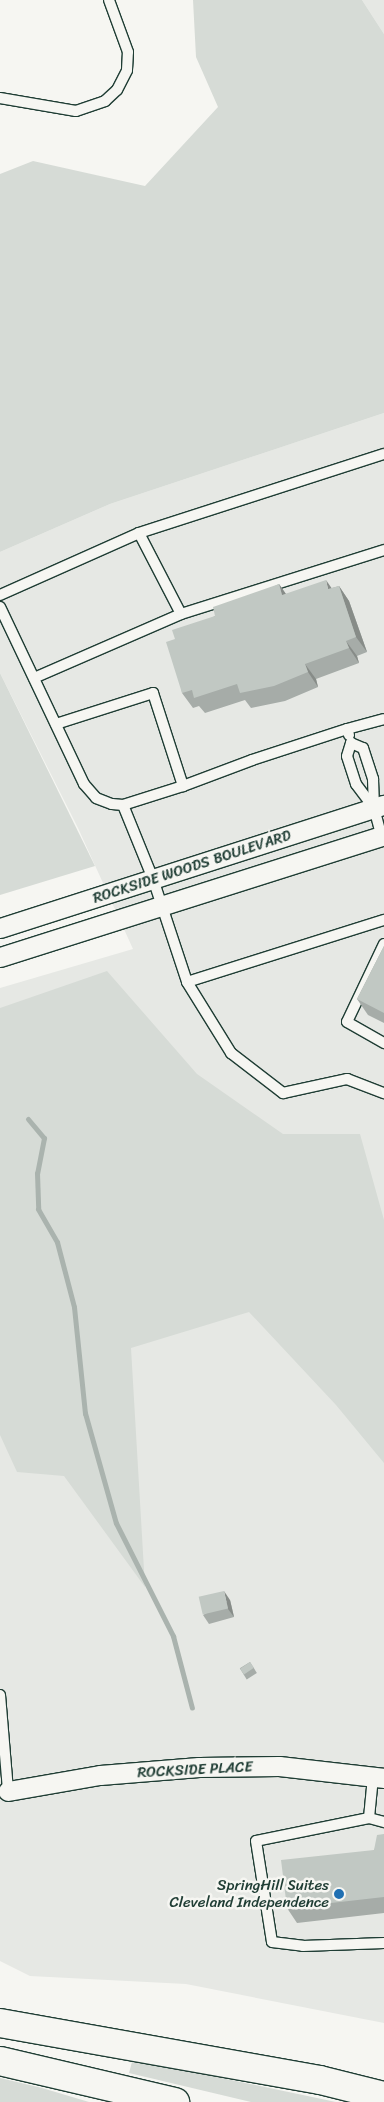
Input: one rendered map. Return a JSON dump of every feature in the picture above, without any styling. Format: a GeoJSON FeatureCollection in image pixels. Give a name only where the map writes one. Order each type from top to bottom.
{"type":"FeatureCollection","features":[{"type":"Feature","properties":{"kind":"highway"},"geometry":{"type":"LineString","coordinates":[[0,2010],[89,2036]]}},
{"type":"Feature","properties":{"kind":"highway"},"geometry":{"type":"LineString","coordinates":[[0,2023],[89,2036],[320,2080],[384,2096]]}},
{"type":"Feature","properties":{"kind":"highway"},"geometry":{"type":"LineString","coordinates":[[0,2061],[175,2102]]}},
{"type":"Feature","properties":{"kind":"highway"},"geometry":{"type":"LineString","coordinates":[[320,2080],[384,2086]]}},
{"type":"Feature","properties":{"kind":"street","name":"ROCKSIDE WOODS BOULEVARD"},"geometry":{"type":"LineString","coordinates":[[0,928],[379,806]]}},
{"type":"Feature","properties":{"kind":"street","name":"ROCKSIDE WOODS BOULEVARD"},"geometry":{"type":"LineString","coordinates":[[0,957],[383,838]]}},
{"type":"Feature","properties":{"kind":"street","name":"ROCKSIDE PLACE"},"geometry":{"type":"LineString","coordinates":[[4,1791],[100,1775],[199,1767],[279,1766],[379,1778]]}},
{"type":"Feature","properties":{"kind":"lane"},"geometry":{"type":"LineString","coordinates":[[0,98],[76,111],[105,101],[117,90],[127,70],[128,52],[109,0]]}},
{"type":"Feature","properties":{"kind":"lane"},"geometry":{"type":"LineString","coordinates":[[0,595],[139,533],[384,454]]}},
{"type":"Feature","properties":{"kind":"lane"},"geometry":{"type":"LineString","coordinates":[[139,533],[181,614]]}},
{"type":"Feature","properties":{"kind":"lane"},"geometry":{"type":"LineString","coordinates":[[34,678],[181,614],[384,550]]}},
{"type":"Feature","properties":{"kind":"lane"},"geometry":{"type":"LineString","coordinates":[[0,607],[84,784],[96,798],[112,804],[123,804],[183,786],[252,760],[384,719]]}},
{"type":"Feature","properties":{"kind":"lane"},"geometry":{"type":"LineString","coordinates":[[56,724],[154,693],[183,786]]}},
{"type":"Feature","properties":{"kind":"lane"},"geometry":{"type":"LineString","coordinates":[[347,729],[351,743],[347,756],[356,784],[379,806]]}},
{"type":"Feature","properties":{"kind":"lane"},"geometry":{"type":"LineString","coordinates":[[351,743],[363,748],[373,779],[383,838]]}},
{"type":"Feature","properties":{"kind":"lane"},"geometry":{"type":"LineString","coordinates":[[123,804],[153,879],[187,982],[231,1053],[284,1093],[347,1079],[384,1092]]}},
{"type":"Feature","properties":{"kind":"lane"},"geometry":{"type":"LineString","coordinates":[[187,982],[384,920]]}},
{"type":"Feature","properties":{"kind":"lane"},"geometry":{"type":"LineString","coordinates":[[384,944],[347,1022],[384,1043]]}},
{"type":"Feature","properties":{"kind":"lane"},"geometry":{"type":"LineString","coordinates":[[0,1695],[4,1791]]}},
{"type":"Feature","properties":{"kind":"lane"},"geometry":{"type":"LineString","coordinates":[[369,1818],[379,1778]]}},
{"type":"Feature","properties":{"kind":"lane"},"geometry":{"type":"LineString","coordinates":[[384,1822],[369,1818],[256,1841],[272,1942],[303,1946],[384,1943]]}},
{"type":"Feature","properties":{"kind":"shaded area"},"geometry":{"type":"Polygon","coordinates":[[[193,0],[362,0],[384,34],[384,413],[110,504],[0,552],[0,174],[33,161],[145,186],[218,107],[196,57],[193,0]]]}},
{"type":"Feature","properties":{"kind":"shaded area"},"geometry":{"type":"Polygon","coordinates":[[[362,0],[384,0],[384,34],[362,0]]]}},
{"type":"Feature","properties":{"kind":"shaded area"},"geometry":{"type":"Polygon","coordinates":[[[384,413],[384,2023],[186,1984],[30,1976],[0,1961],[0,988],[133,949],[78,828],[0,673],[0,552],[110,504],[384,413]]]}},
{"type":"Feature","properties":{"kind":"shaded area"},"geometry":{"type":"Polygon","coordinates":[[[0,673],[95,866],[0,895],[0,673]]]}},
{"type":"Feature","properties":{"kind":"shaded area"},"geometry":{"type":"Polygon","coordinates":[[[107,971],[197,1074],[283,1134],[360,1134],[384,1220],[384,1463],[336,1405],[249,1312],[131,1348],[145,1587],[64,1476],[17,1472],[0,1435],[0,1008],[107,971]]]}},
{"type":"Feature","properties":{"kind":"shaded area"},"geometry":{"type":"Polygon","coordinates":[[[132,2062],[188,2071],[336,2102],[251,2102],[129,2073],[132,2062]]]}},
{"type":"Feature","properties":{"kind":"shaded area"},"geometry":{"type":"Polygon","coordinates":[[[0,2078],[42,2088],[89,2102],[0,2102],[0,2078]]]}},
{"type":"Feature","properties":{"kind":"building"},"geometry":{"type":"Polygon","coordinates":[[[326,580],[328,589],[339,586],[356,637],[346,641],[349,648],[305,664],[308,672],[274,686],[240,693],[237,684],[194,698],[192,690],[182,693],[166,642],[175,639],[172,630],[215,616],[213,607],[279,584],[282,595],[326,580]]]}},
{"type":"Feature","properties":{"kind":"building"},"geometry":{"type":"Polygon","coordinates":[[[384,946],[384,1013],[357,999],[384,946]]]}},
{"type":"Feature","properties":{"kind":"building"},"geometry":{"type":"Polygon","coordinates":[[[224,1591],[228,1609],[203,1614],[199,1597],[224,1591]]]}},
{"type":"Feature","properties":{"kind":"building"},"geometry":{"type":"Polygon","coordinates":[[[250,1662],[254,1668],[244,1675],[240,1669],[250,1662]]]}},
{"type":"Feature","properties":{"kind":"building"},"geometry":{"type":"Polygon","coordinates":[[[384,1834],[384,1897],[287,1908],[281,1860],[374,1850],[377,1835],[384,1834]]]}},
{"type":"Feature","properties":{"kind":"waterway"},"geometry":{"type":"LineString","coordinates":[[28,1119],[44,1138],[37,1173],[38,1209],[57,1242],[74,1307],[85,1413],[116,1523],[173,1636],[192,1708]]}},
{"type":"Feature","properties":{"kind":"place","name":"SpringHill Suites Cleveland Independence"},"geometry":{"type":"Point","coordinates":[339,1894]}}]}
